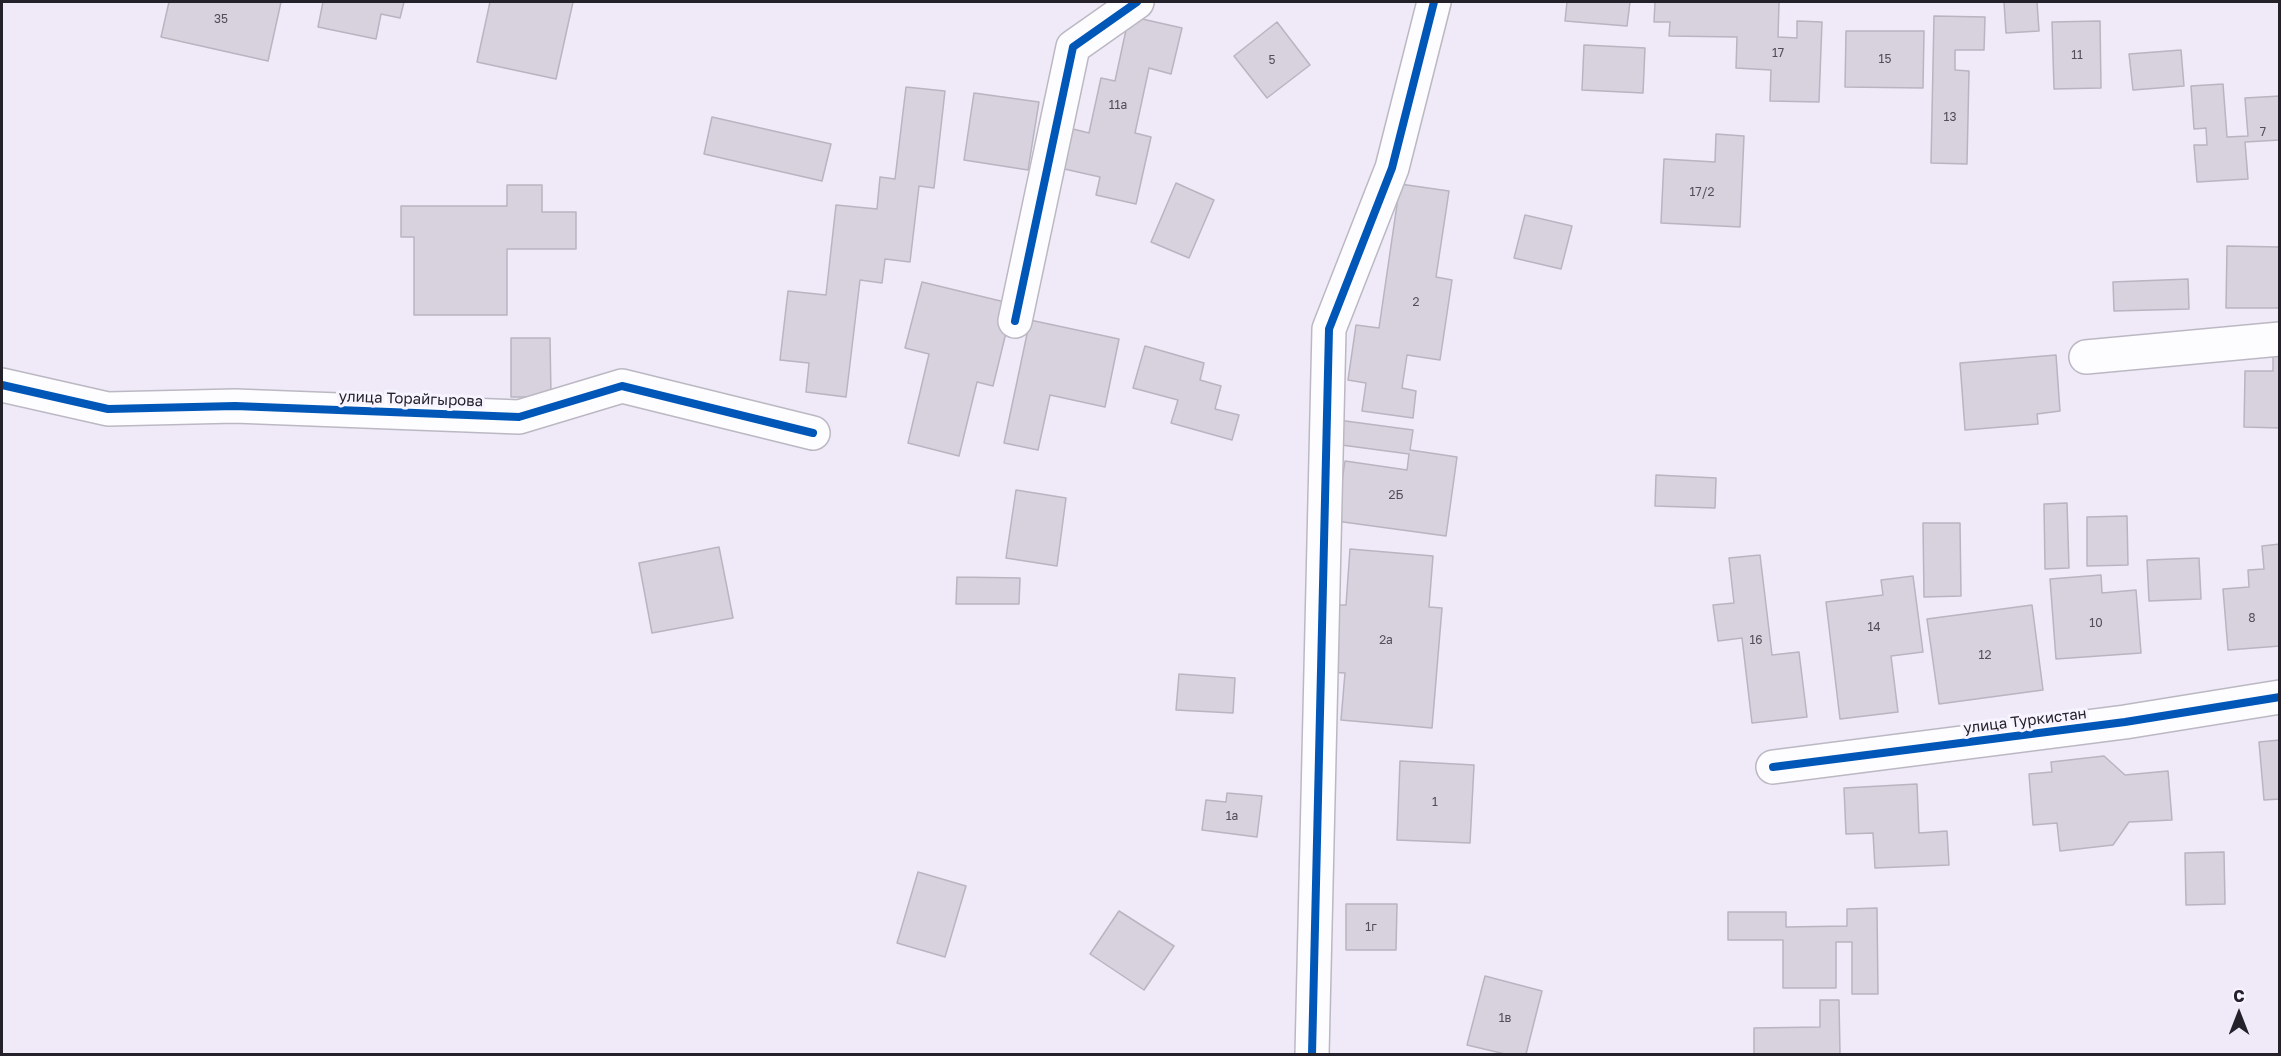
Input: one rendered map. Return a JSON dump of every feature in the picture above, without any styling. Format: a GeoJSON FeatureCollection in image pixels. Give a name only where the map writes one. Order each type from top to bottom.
{"type":"FeatureCollection","features":[{"type":"Feature","properties":{"kind":"street"},"geometry":{"type":"LineString","coordinates":[[1015,321],[1073,47],[1137,2]]}},
{"type":"Feature","properties":{"kind":"street"},"geometry":{"type":"LineString","coordinates":[[1312,1054],[1329,329],[1392,168],[1434,2]]}},
{"type":"Feature","properties":{"kind":"street"},"geometry":{"type":"LineString","coordinates":[[2086,357],[2280,339]]}},
{"type":"Feature","properties":{"kind":"street","name":"улица Торайгырова"},"geometry":{"type":"LineString","coordinates":[[2,385],[108,409],[235,406],[519,417],[622,386],[813,433]]}},
{"type":"Feature","properties":{"kind":"street","name":"улица Туркистан"},"geometry":{"type":"LineString","coordinates":[[1773,766],[2126,722],[2280,697]]}},
{"type":"Feature","properties":{"kind":"building"},"geometry":{"type":"Polygon","coordinates":[[[169,2],[281,2],[268,61],[161,37],[169,2]]]}},
{"type":"Feature","properties":{"kind":"building"},"geometry":{"type":"Polygon","coordinates":[[[323,2],[404,2],[400,18],[381,14],[376,39],[318,27],[323,2]]]}},
{"type":"Feature","properties":{"kind":"building"},"geometry":{"type":"Polygon","coordinates":[[[490,2],[573,2],[556,79],[477,62],[490,2]]]}},
{"type":"Feature","properties":{"kind":"building"},"geometry":{"type":"Polygon","coordinates":[[[1567,2],[1630,2],[1627,26],[1565,21],[1567,2]]]}},
{"type":"Feature","properties":{"kind":"building"},"geometry":{"type":"Polygon","coordinates":[[[1655,2],[1779,2],[1778,37],[1797,38],[1797,21],[1822,22],[1819,102],[1770,101],[1771,70],[1736,68],[1737,37],[1669,36],[1670,22],[1654,22],[1655,2]]]}},
{"type":"Feature","properties":{"kind":"building"},"geometry":{"type":"Polygon","coordinates":[[[2004,2],[2037,2],[2039,31],[2006,33],[2004,2]]]}},
{"type":"Feature","properties":{"kind":"building"},"geometry":{"type":"Polygon","coordinates":[[[1129,16],[1182,28],[1171,74],[1149,68],[1135,133],[1151,137],[1136,204],[1096,195],[1100,177],[1060,168],[1069,128],[1089,133],[1101,78],[1115,81],[1129,16]]]}},
{"type":"Feature","properties":{"kind":"building"},"geometry":{"type":"Polygon","coordinates":[[[1934,16],[1985,17],[1984,50],[1955,50],[1955,70],[1969,71],[1967,164],[1931,163],[1934,16]]]}},
{"type":"Feature","properties":{"kind":"building"},"geometry":{"type":"Polygon","coordinates":[[[2100,21],[2101,88],[2054,89],[2052,22],[2100,21]]]}},
{"type":"Feature","properties":{"kind":"building"},"geometry":{"type":"Polygon","coordinates":[[[1277,22],[1310,65],[1267,98],[1234,56],[1277,22]]]}},
{"type":"Feature","properties":{"kind":"building"},"geometry":{"type":"Polygon","coordinates":[[[1846,31],[1924,31],[1923,88],[1845,87],[1846,31]]]}},
{"type":"Feature","properties":{"kind":"building"},"geometry":{"type":"Polygon","coordinates":[[[1584,45],[1645,48],[1643,93],[1582,90],[1584,45]]]}},
{"type":"Feature","properties":{"kind":"building"},"geometry":{"type":"Polygon","coordinates":[[[2181,50],[2184,86],[2133,90],[2129,54],[2181,50]]]}},
{"type":"Feature","properties":{"kind":"building"},"geometry":{"type":"Polygon","coordinates":[[[2223,84],[2227,137],[2248,136],[2245,98],[2280,96],[2280,140],[2245,142],[2248,179],[2197,182],[2194,145],[2207,145],[2206,128],[2194,129],[2191,86],[2223,84]]]}},
{"type":"Feature","properties":{"kind":"building"},"geometry":{"type":"Polygon","coordinates":[[[906,87],[945,91],[934,188],[919,186],[910,262],[885,259],[882,283],[860,280],[846,397],[806,392],[809,363],[780,360],[788,291],[826,295],[836,205],[877,209],[880,177],[895,179],[906,87]]]}},
{"type":"Feature","properties":{"kind":"building"},"geometry":{"type":"Polygon","coordinates":[[[974,93],[1039,102],[1028,170],[964,160],[974,93]]]}},
{"type":"Feature","properties":{"kind":"building"},"geometry":{"type":"Polygon","coordinates":[[[712,117],[831,144],[822,181],[704,154],[712,117]]]}},
{"type":"Feature","properties":{"kind":"building"},"geometry":{"type":"Polygon","coordinates":[[[1716,134],[1744,136],[1740,227],[1661,223],[1664,159],[1715,162],[1716,134]]]}},
{"type":"Feature","properties":{"kind":"building"},"geometry":{"type":"Polygon","coordinates":[[[1176,183],[1214,200],[1189,258],[1151,242],[1176,183]]]}},
{"type":"Feature","properties":{"kind":"building"},"geometry":{"type":"Polygon","coordinates":[[[1400,184],[1449,191],[1436,277],[1452,280],[1440,360],[1407,355],[1402,388],[1416,391],[1413,418],[1362,411],[1366,383],[1348,380],[1356,325],[1379,328],[1400,184]]]}},
{"type":"Feature","properties":{"kind":"building"},"geometry":{"type":"Polygon","coordinates":[[[507,185],[542,185],[542,212],[576,212],[576,249],[507,249],[507,315],[414,315],[414,237],[401,237],[401,206],[507,206],[507,185]]]}},
{"type":"Feature","properties":{"kind":"building"},"geometry":{"type":"Polygon","coordinates":[[[1525,215],[1572,226],[1561,269],[1514,258],[1525,215]]]}},
{"type":"Feature","properties":{"kind":"building"},"geometry":{"type":"Polygon","coordinates":[[[2227,246],[2280,247],[2280,308],[2226,308],[2227,246]]]}},
{"type":"Feature","properties":{"kind":"building"},"geometry":{"type":"Polygon","coordinates":[[[2188,279],[2189,309],[2114,311],[2113,282],[2188,279]]]}},
{"type":"Feature","properties":{"kind":"building"},"geometry":{"type":"Polygon","coordinates":[[[922,282],[1013,304],[993,386],[977,382],[959,456],[908,443],[929,354],[905,348],[922,282]]]}},
{"type":"Feature","properties":{"kind":"building"},"geometry":{"type":"Polygon","coordinates":[[[1030,320],[1119,339],[1105,407],[1050,395],[1038,450],[1004,443],[1030,320]]]}},
{"type":"Feature","properties":{"kind":"building"},"geometry":{"type":"Polygon","coordinates":[[[511,338],[550,338],[551,397],[511,397],[511,338]]]}},
{"type":"Feature","properties":{"kind":"building"},"geometry":{"type":"Polygon","coordinates":[[[1145,346],[1204,363],[1200,380],[1221,386],[1215,409],[1239,415],[1232,440],[1171,423],[1178,400],[1133,388],[1145,346]]]}},
{"type":"Feature","properties":{"kind":"building"},"geometry":{"type":"Polygon","coordinates":[[[2273,351],[2280,351],[2280,428],[2244,427],[2245,371],[2273,371],[2273,351]]]}},
{"type":"Feature","properties":{"kind":"building"},"geometry":{"type":"Polygon","coordinates":[[[2056,355],[2060,411],[2037,414],[2038,424],[1965,430],[1960,363],[2056,355]]]}},
{"type":"Feature","properties":{"kind":"building"},"geometry":{"type":"Polygon","coordinates":[[[1338,420],[1413,430],[1410,450],[1457,457],[1446,536],[1336,521],[1345,461],[1407,470],[1409,454],[1334,444],[1338,420]]]}},
{"type":"Feature","properties":{"kind":"building"},"geometry":{"type":"Polygon","coordinates":[[[1656,475],[1716,478],[1715,508],[1655,506],[1656,475]]]}},
{"type":"Feature","properties":{"kind":"building"},"geometry":{"type":"Polygon","coordinates":[[[1016,490],[1066,498],[1057,566],[1006,558],[1016,490]]]}},
{"type":"Feature","properties":{"kind":"building"},"geometry":{"type":"Polygon","coordinates":[[[2067,503],[2069,568],[2045,569],[2044,504],[2067,503]]]}},
{"type":"Feature","properties":{"kind":"building"},"geometry":{"type":"Polygon","coordinates":[[[2127,516],[2128,565],[2087,566],[2087,517],[2127,516]]]}},
{"type":"Feature","properties":{"kind":"building"},"geometry":{"type":"Polygon","coordinates":[[[1923,523],[1960,523],[1961,596],[1924,597],[1923,523]]]}},
{"type":"Feature","properties":{"kind":"building"},"geometry":{"type":"Polygon","coordinates":[[[2280,544],[2280,646],[2228,650],[2223,589],[2249,587],[2248,570],[2264,569],[2262,546],[2280,544]]]}},
{"type":"Feature","properties":{"kind":"building"},"geometry":{"type":"Polygon","coordinates":[[[719,547],[733,618],[652,633],[639,563],[719,547]]]}},
{"type":"Feature","properties":{"kind":"building"},"geometry":{"type":"Polygon","coordinates":[[[1350,549],[1433,556],[1429,607],[1442,608],[1432,728],[1341,720],[1345,673],[1330,672],[1335,605],[1346,605],[1350,549]]]}},
{"type":"Feature","properties":{"kind":"building"},"geometry":{"type":"Polygon","coordinates":[[[1760,555],[1772,655],[1799,652],[1807,717],[1752,723],[1742,638],[1718,641],[1713,605],[1734,603],[1729,558],[1760,555]]]}},
{"type":"Feature","properties":{"kind":"building"},"geometry":{"type":"Polygon","coordinates":[[[2199,558],[2201,599],[2149,601],[2147,560],[2199,558]]]}},
{"type":"Feature","properties":{"kind":"building"},"geometry":{"type":"Polygon","coordinates":[[[2101,575],[2102,593],[2136,590],[2141,653],[2056,659],[2050,579],[2101,575]]]}},
{"type":"Feature","properties":{"kind":"building"},"geometry":{"type":"Polygon","coordinates":[[[1913,576],[1923,652],[1891,656],[1898,712],[1840,719],[1826,602],[1883,595],[1881,580],[1913,576]]]}},
{"type":"Feature","properties":{"kind":"building"},"geometry":{"type":"Polygon","coordinates":[[[957,577],[1020,578],[1019,604],[956,604],[957,577]]]}},
{"type":"Feature","properties":{"kind":"building"},"geometry":{"type":"Polygon","coordinates":[[[2032,605],[2043,690],[1939,704],[1927,619],[2032,605]]]}},
{"type":"Feature","properties":{"kind":"building"},"geometry":{"type":"Polygon","coordinates":[[[1179,674],[1235,678],[1233,713],[1176,710],[1179,674]]]}},
{"type":"Feature","properties":{"kind":"building"},"geometry":{"type":"Polygon","coordinates":[[[2280,740],[2280,799],[2264,800],[2259,742],[2280,740]]]}},
{"type":"Feature","properties":{"kind":"building"},"geometry":{"type":"Polygon","coordinates":[[[2104,756],[2125,775],[2168,771],[2172,820],[2129,822],[2113,845],[2060,851],[2057,823],[2033,825],[2029,774],[2052,772],[2051,762],[2104,756]]]}},
{"type":"Feature","properties":{"kind":"building"},"geometry":{"type":"Polygon","coordinates":[[[1400,761],[1474,765],[1470,843],[1397,840],[1400,761]]]}},
{"type":"Feature","properties":{"kind":"building"},"geometry":{"type":"Polygon","coordinates":[[[1917,784],[1919,833],[1947,831],[1949,865],[1875,868],[1873,833],[1846,834],[1844,788],[1917,784]]]}},
{"type":"Feature","properties":{"kind":"building"},"geometry":{"type":"Polygon","coordinates":[[[1227,793],[1262,796],[1257,837],[1202,830],[1206,800],[1226,802],[1227,793]]]}},
{"type":"Feature","properties":{"kind":"building"},"geometry":{"type":"Polygon","coordinates":[[[2224,852],[2225,904],[2186,905],[2185,853],[2224,852]]]}},
{"type":"Feature","properties":{"kind":"building"},"geometry":{"type":"Polygon","coordinates":[[[918,872],[966,886],[945,957],[897,943],[918,872]]]}},
{"type":"Feature","properties":{"kind":"building"},"geometry":{"type":"Polygon","coordinates":[[[1346,904],[1397,904],[1396,950],[1346,950],[1346,904]]]}},
{"type":"Feature","properties":{"kind":"building"},"geometry":{"type":"Polygon","coordinates":[[[1877,908],[1878,994],[1852,994],[1852,942],[1836,942],[1836,988],[1783,988],[1783,940],[1728,940],[1728,912],[1786,912],[1786,927],[1847,926],[1847,909],[1877,908]]]}},
{"type":"Feature","properties":{"kind":"building"},"geometry":{"type":"Polygon","coordinates":[[[1119,911],[1174,946],[1144,990],[1090,954],[1119,911]]]}},
{"type":"Feature","properties":{"kind":"building"},"geometry":{"type":"Polygon","coordinates":[[[1485,976],[1542,991],[1526,1054],[1505,1054],[1467,1045],[1485,976]]]}},
{"type":"Feature","properties":{"kind":"building"},"geometry":{"type":"Polygon","coordinates":[[[1820,1000],[1839,1000],[1840,1054],[1754,1054],[1754,1028],[1820,1027],[1820,1000]]]}},
{"type":"Feature","properties":{"kind":"cycle path"},"geometry":{"type":"LineString","coordinates":[[1015,321],[1073,47],[1137,2]]}},
{"type":"Feature","properties":{"kind":"cycle path"},"geometry":{"type":"LineString","coordinates":[[1312,1054],[1329,329],[1392,168],[1434,2]]}},
{"type":"Feature","properties":{"kind":"cycle path"},"geometry":{"type":"LineString","coordinates":[[2,385],[108,409],[235,406],[519,417],[622,386],[813,433]]}},
{"type":"Feature","properties":{"kind":"cycle path"},"geometry":{"type":"LineString","coordinates":[[1773,767],[2125,722],[2280,697]]}}]}
